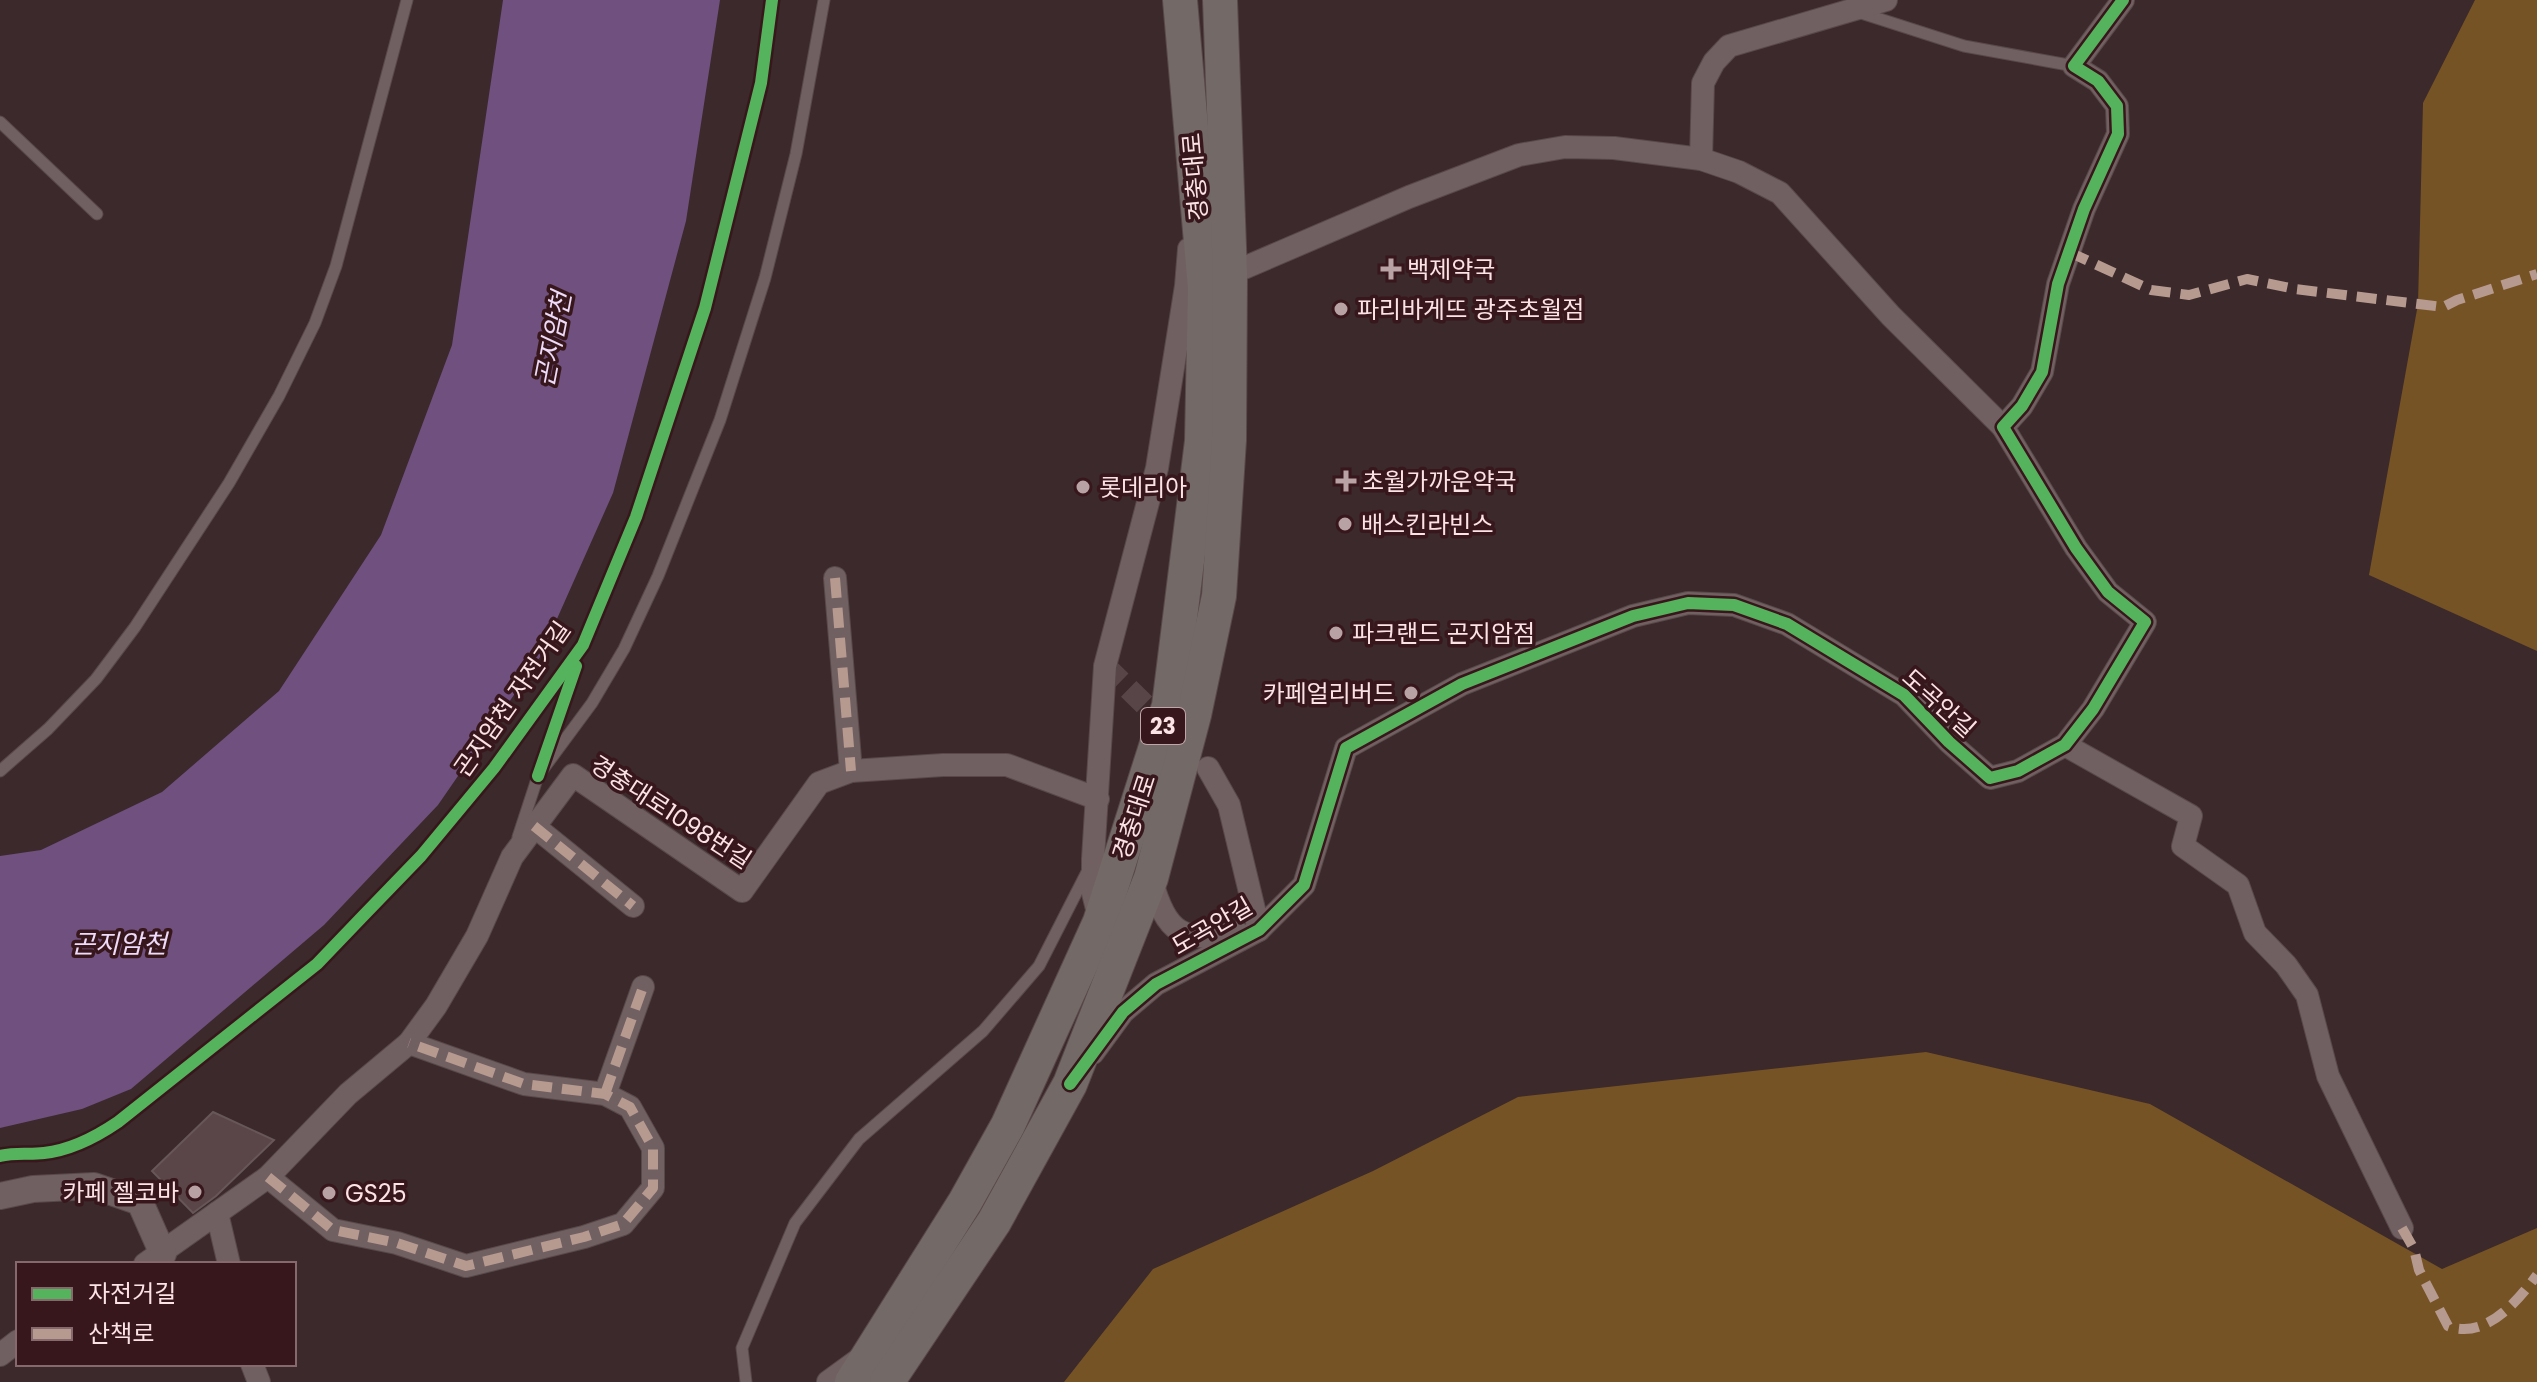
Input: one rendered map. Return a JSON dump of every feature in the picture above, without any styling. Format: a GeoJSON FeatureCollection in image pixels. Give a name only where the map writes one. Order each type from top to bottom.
{"type":"FeatureCollection","features":[{"type":"Feature","properties":{"kind":"main road","name":"경충대로"},"geometry":{"type":"LineString","coordinates":[[852,1382],[965,1202],[1008,1125],[1100,922],[1169,706],[1202,441],[1205,288],[1180,0]]}},
{"type":"Feature","properties":{"kind":"main road","name":"경충대로"},"geometry":{"type":"LineString","coordinates":[[887,1382],[994,1222],[1070,1084],[1151,878],[1194,715],[1219,596],[1229,440],[1230,274],[1220,0]]}},
{"type":"Feature","properties":{"kind":"street"},"geometry":{"type":"LineString","coordinates":[[1701,159],[1703,83],[1714,62],[1729,46],[1886,0]]}},
{"type":"Feature","properties":{"kind":"street"},"geometry":{"type":"LineString","coordinates":[[1230,274],[1409,197],[1519,155],[1565,147],[1614,148],[1701,159],[1739,172],[1780,193],[1891,316],[2003,427],[2022,406],[2042,372],[2058,284],[2084,209],[2118,134],[2117,106],[2098,81],[2074,66],[2123,0]]}},
{"type":"Feature","properties":{"kind":"street"},"geometry":{"type":"LineString","coordinates":[[1100,922],[1093,893],[1093,859],[1105,666],[1157,468],[1186,286],[1194,172]]}},
{"type":"Feature","properties":{"kind":"street","name":"도곡안길"},"geometry":{"type":"LineString","coordinates":[[1070,1084],[1123,1012],[1156,984],[1259,930],[1304,885],[1346,748],[1462,684],[1633,616],[1688,603],[1734,605],[1787,624],[1904,695],[1949,742],[1990,778],[2018,771],[2065,745],[2093,709],[2145,622],[2108,592],[2076,548],[2003,427]]}},
{"type":"Feature","properties":{"kind":"street"},"geometry":{"type":"LineString","coordinates":[[835,578],[851,771]]}},
{"type":"Feature","properties":{"kind":"street"},"geometry":{"type":"LineString","coordinates":[[2065,745],[2191,816],[2183,846],[2238,885],[2255,933],[2286,965],[2307,995],[2328,1076],[2402,1228]]}},
{"type":"Feature","properties":{"kind":"street","name":"경충대로1098번길"},"geometry":{"type":"LineString","coordinates":[[154,1259],[268,1177],[348,1094],[409,1043],[436,1006],[477,936],[512,857],[573,775],[742,891],[819,783],[851,771],[943,765],[1007,765],[1098,799]]}},
{"type":"Feature","properties":{"kind":"street"},"geometry":{"type":"LineString","coordinates":[[1151,878],[1160,911],[1181,933],[1207,938],[1259,930],[1229,805],[1208,768]]}},
{"type":"Feature","properties":{"kind":"street"},"geometry":{"type":"LineString","coordinates":[[534,826],[633,906]]}},
{"type":"Feature","properties":{"kind":"street"},"geometry":{"type":"LineString","coordinates":[[605,1094],[643,987]]}},
{"type":"Feature","properties":{"kind":"street"},"geometry":{"type":"LineString","coordinates":[[268,1177],[333,1230],[397,1243],[466,1266],[569,1241],[623,1224],[653,1188],[653,1148],[630,1107],[605,1094],[524,1084],[409,1043]]}},
{"type":"Feature","properties":{"kind":"street"},"geometry":{"type":"LineString","coordinates":[[0,1196],[33,1189],[94,1186],[140,1202],[154,1259]]}},
{"type":"Feature","properties":{"kind":"street"},"geometry":{"type":"LineString","coordinates":[[217,1213],[229,1262]]}},
{"type":"Feature","properties":{"kind":"street"},"geometry":{"type":"LineString","coordinates":[[0,1355],[16,1343]]}},
{"type":"Feature","properties":{"kind":"street"},"geometry":{"type":"LineString","coordinates":[[828,1382],[849,1369],[876,1344]]}},
{"type":"Feature","properties":{"kind":"lane"},"geometry":{"type":"LineString","coordinates":[[0,771],[48,729],[96,679],[135,627],[229,483],[279,396],[315,323],[336,266],[407,0]]}},
{"type":"Feature","properties":{"kind":"lane"},"geometry":{"type":"LineString","coordinates":[[512,857],[538,776],[592,703],[624,649],[658,576],[720,420],[765,278],[796,154],[824,0]]}},
{"type":"Feature","properties":{"kind":"lane"},"geometry":{"type":"LineString","coordinates":[[1855,11],[1964,46],[2074,66]]}},
{"type":"Feature","properties":{"kind":"lane"},"geometry":{"type":"LineString","coordinates":[[0,122],[97,214]]}},
{"type":"Feature","properties":{"kind":"lane"},"geometry":{"type":"LineString","coordinates":[[746,1382],[742,1348],[795,1223],[859,1139],[983,1031],[1039,966],[1093,859]]}},
{"type":"Feature","properties":{"kind":"shaded area"},"geometry":{"type":"Polygon","coordinates":[[[2475,0],[2537,0],[2537,651],[2369,575],[2418,304],[2423,103],[2475,0]]]}},
{"type":"Feature","properties":{"kind":"shaded area"},"geometry":{"type":"Polygon","coordinates":[[[1926,1052],[2150,1104],[2442,1269],[2537,1228],[2537,1382],[1064,1382],[1153,1269],[1373,1171],[1518,1097],[1926,1052]]]}},
{"type":"Feature","properties":{"kind":"water","name":"곤지암천"},"geometry":{"type":"Polygon","coordinates":[[[503,0],[720,0],[686,221],[613,493],[540,657],[438,805],[324,925],[131,1089],[82,1109],[0,1128],[0,856],[41,850],[162,792],[279,691],[381,535],[452,345],[503,0]]]}},
{"type":"Feature","properties":{"kind":"building"},"geometry":{"type":"Polygon","coordinates":[[[213,1112],[274,1140],[216,1196],[193,1213],[152,1171],[213,1112]]]}},
{"type":"Feature","properties":{"kind":"tunnel"},"geometry":{"type":"LineString","coordinates":[[1105,666],[1171,730]]}},
{"type":"Feature","properties":{"kind":"marked path"},"geometry":{"type":"LineString","coordinates":[[2069,252],[2151,290],[2189,295],[2247,279],[2295,289],[2443,307],[2537,274]]}},
{"type":"Feature","properties":{"kind":"marked path"},"geometry":{"type":"LineString","coordinates":[[835,578],[851,771]]}},
{"type":"Feature","properties":{"kind":"marked path"},"geometry":{"type":"LineString","coordinates":[[534,826],[633,906]]}},
{"type":"Feature","properties":{"kind":"marked path"},"geometry":{"type":"LineString","coordinates":[[605,1094],[643,987]]}},
{"type":"Feature","properties":{"kind":"marked path"},"geometry":{"type":"LineString","coordinates":[[268,1177],[333,1230],[397,1243],[466,1266],[584,1237],[623,1224],[653,1188],[653,1148],[630,1107],[605,1094],[524,1084],[409,1043]]}},
{"type":"Feature","properties":{"kind":"marked path"},"geometry":{"type":"LineString","coordinates":[[2402,1228],[2414,1249],[2419,1270],[2448,1326],[2462,1329],[2487,1323],[2510,1307],[2537,1275]]}},
{"type":"Feature","properties":{"kind":"cycle path","name":"곤지암천 자전거길"},"geometry":{"type":"LineString","coordinates":[[0,1156],[54,1151],[74,1146],[101,1133],[317,964],[421,856],[494,768],[583,645],[636,517],[705,308],[761,83],[772,0]]}},
{"type":"Feature","properties":{"kind":"cycle path"},"geometry":{"type":"LineString","coordinates":[[1070,1084],[1123,1012],[1156,984],[1259,930],[1304,885],[1346,748],[1462,684],[1633,616],[1688,603],[1734,605],[1787,624],[1904,695],[1949,742],[1990,778],[2018,771],[2065,745],[2093,709],[2145,622],[2108,592],[2076,548],[2003,427],[2022,406],[2042,372],[2058,284],[2084,209],[2118,134],[2117,106],[2098,81],[2074,66],[2123,0]]}},
{"type":"Feature","properties":{"kind":"cycle path"},"geometry":{"type":"LineString","coordinates":[[538,776],[576,666]]}},
{"type":"Feature","properties":{"kind":"place","name":"백제약국"},"geometry":{"type":"Point","coordinates":[1391,269]}},
{"type":"Feature","properties":{"kind":"place","name":"파리바게뜨 광주초월점"},"geometry":{"type":"Point","coordinates":[1341,309]}},
{"type":"Feature","properties":{"kind":"place","name":"초월가까운약국"},"geometry":{"type":"Point","coordinates":[1346,481]}},
{"type":"Feature","properties":{"kind":"place","name":"롯데리아"},"geometry":{"type":"Point","coordinates":[1083,487]}},
{"type":"Feature","properties":{"kind":"place","name":"배스킨라빈스"},"geometry":{"type":"Point","coordinates":[1345,524]}},
{"type":"Feature","properties":{"kind":"place","name":"파크랜드 곤지암점"},"geometry":{"type":"Point","coordinates":[1336,633]}},
{"type":"Feature","properties":{"kind":"place","name":"카페얼리버드"},"geometry":{"type":"Point","coordinates":[1411,693]}},
{"type":"Feature","properties":{"kind":"place","name":"카페 젤코바"},"geometry":{"type":"Point","coordinates":[195,1192]}},
{"type":"Feature","properties":{"kind":"place","name":"GS25"},"geometry":{"type":"Point","coordinates":[329,1193]}}]}
